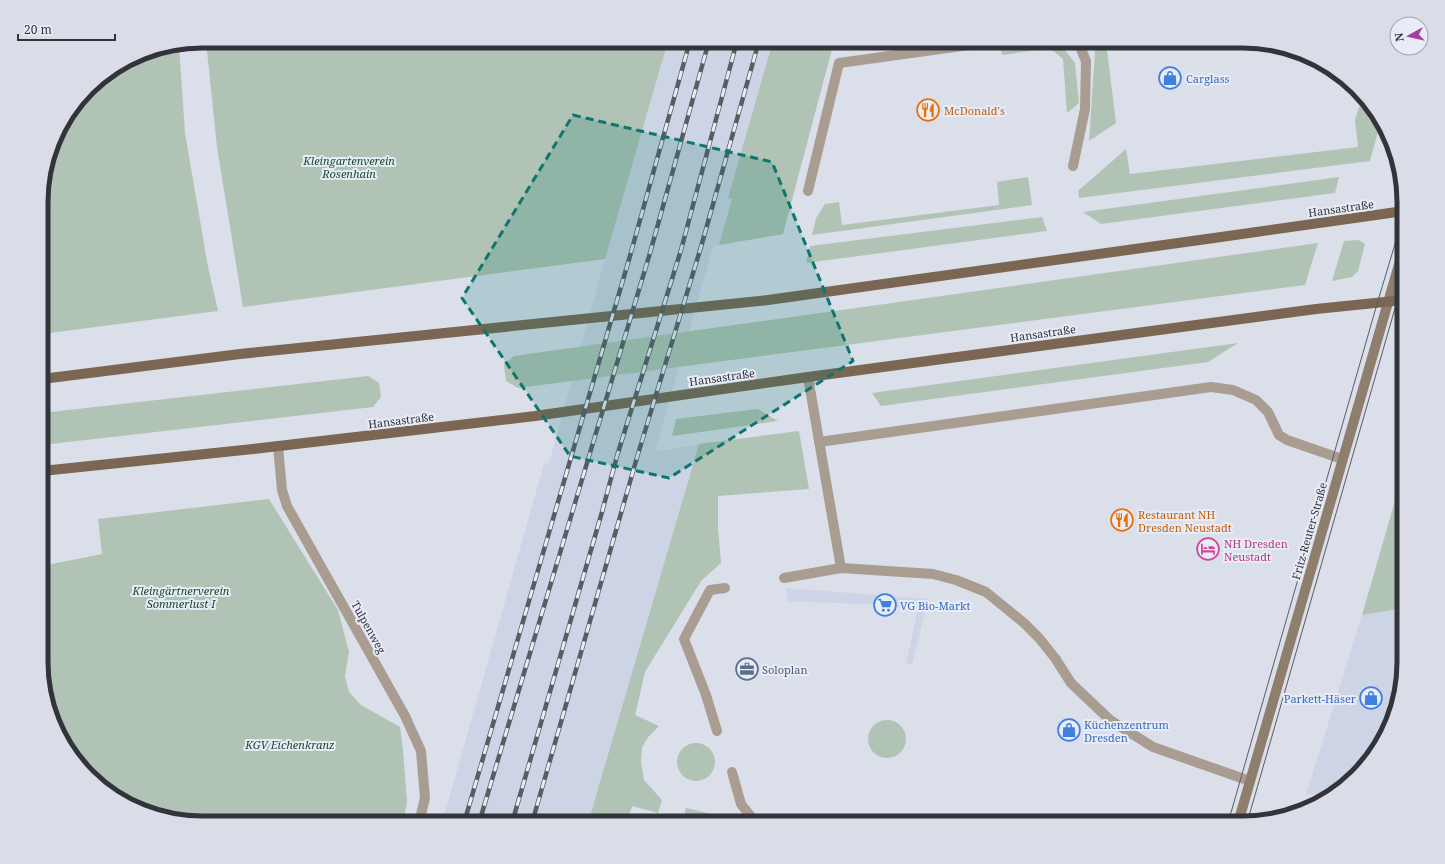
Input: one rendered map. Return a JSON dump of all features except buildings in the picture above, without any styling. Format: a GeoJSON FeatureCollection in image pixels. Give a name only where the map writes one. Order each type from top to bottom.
{"type":"FeatureCollection","features":[{"type":"Feature","properties":{"kind":"main road","name":"Hansastraße"},"geometry":{"type":"LineString","coordinates":[[48,378],[240,354],[768,300],[1397,212]]}},
{"type":"Feature","properties":{"kind":"main road","name":"Fritz-Reuter-Straße"},"geometry":{"type":"LineString","coordinates":[[1240,816],[1397,270]]}},
{"type":"Feature","properties":{"kind":"main road","name":"Hansastraße"},"geometry":{"type":"LineString","coordinates":[[48,470],[278,446],[535,416],[808,377],[1316,309],[1397,301]]}},
{"type":"Feature","properties":{"kind":"lane"},"geometry":{"type":"LineString","coordinates":[[808,191],[839,63],[947,48]]}},
{"type":"Feature","properties":{"kind":"lane"},"geometry":{"type":"LineString","coordinates":[[1073,166],[1085,109],[1086,61],[1081,48]]}},
{"type":"Feature","properties":{"kind":"lane"},"geometry":{"type":"LineString","coordinates":[[808,377],[841,568]]}},
{"type":"Feature","properties":{"kind":"lane"},"geometry":{"type":"LineString","coordinates":[[819,442],[1211,387],[1233,390],[1256,400],[1268,412],[1279,435],[1287,440],[1342,460]]}},
{"type":"Feature","properties":{"kind":"lane","name":"Tulpenweg"},"geometry":{"type":"LineString","coordinates":[[278,446],[282,490],[287,506],[405,716],[421,751],[426,798],[420,816]]}},
{"type":"Feature","properties":{"kind":"lane"},"geometry":{"type":"LineString","coordinates":[[784,578],[841,568],[933,574],[956,580],[986,592],[1024,623],[1051,653],[1071,683],[1110,720],[1153,747],[1250,781]]}},
{"type":"Feature","properties":{"kind":"lane"},"geometry":{"type":"LineString","coordinates":[[717,731],[706,695],[684,639],[710,590],[724,588]]}},
{"type":"Feature","properties":{"kind":"lane"},"geometry":{"type":"LineString","coordinates":[[732,772],[741,804],[750,816]]}},
{"type":"Feature","properties":{"kind":"highlighted area"},"geometry":{"type":"Polygon","coordinates":[[[573,115],[772,162],[853,361],[669,478],[570,456],[462,298],[573,115]]]}},
{"type":"Feature","properties":{"kind":"shaded area"},"geometry":{"type":"Polygon","coordinates":[[[666,48],[823,48],[783,234],[713,246],[655,452],[699,444],[590,816],[444,816],[544,464],[549,463],[605,259],[666,48]]]}},
{"type":"Feature","properties":{"kind":"shaded area"},"geometry":{"type":"Polygon","coordinates":[[[786,588],[928,599],[912,665],[906,663],[918,609],[885,605],[788,601],[786,588]]]}},
{"type":"Feature","properties":{"kind":"shaded area"},"geometry":{"type":"Polygon","coordinates":[[[1397,609],[1397,672],[1389,712],[1371,748],[1359,764],[1345,778],[1321,794],[1306,795],[1362,615],[1397,609]]]}},
{"type":"Feature","properties":{"kind":"green space","name":"Kleingartenverein Rosenhain"},"geometry":{"type":"Polygon","coordinates":[[[207,48],[666,48],[605,259],[243,307],[217,147],[207,48]]]}},
{"type":"Feature","properties":{"kind":"green space"},"geometry":{"type":"Polygon","coordinates":[[[771,48],[839,48],[832,49],[783,234],[719,245],[732,199],[728,198],[771,48]]]}},
{"type":"Feature","properties":{"kind":"green space"},"geometry":{"type":"Polygon","coordinates":[[[1014,48],[1050,48],[1002,55],[1001,50],[1014,48]]]}},
{"type":"Feature","properties":{"kind":"green space"},"geometry":{"type":"Polygon","coordinates":[[[1050,48],[1062,48],[1065,50],[1075,63],[1079,103],[1067,113],[1063,59],[1050,48]]]}},
{"type":"Feature","properties":{"kind":"green space"},"geometry":{"type":"Polygon","coordinates":[[[1093,48],[1122,48],[1107,50],[1116,123],[1089,141],[1095,52],[1093,48]]]}},
{"type":"Feature","properties":{"kind":"green space"},"geometry":{"type":"Polygon","coordinates":[[[179,50],[185,133],[208,267],[218,311],[48,333],[48,192],[53,162],[64,134],[74,116],[86,100],[100,86],[116,74],[152,56],[179,50]]]}},
{"type":"Feature","properties":{"kind":"green space"},"geometry":{"type":"Polygon","coordinates":[[[1361,102],[1379,130],[1370,161],[1079,198],[1078,191],[1126,149],[1130,174],[1358,147],[1355,120],[1361,102]]]}},
{"type":"Feature","properties":{"kind":"green space"},"geometry":{"type":"Polygon","coordinates":[[[1028,177],[1032,205],[812,235],[816,218],[825,204],[839,202],[842,225],[999,205],[997,182],[1028,177]]]}},
{"type":"Feature","properties":{"kind":"green space"},"geometry":{"type":"Polygon","coordinates":[[[1339,177],[1335,193],[1101,224],[1083,212],[1339,177]]]}},
{"type":"Feature","properties":{"kind":"green space"},"geometry":{"type":"Polygon","coordinates":[[[1042,217],[1047,231],[806,263],[810,246],[1042,217]]]}},
{"type":"Feature","properties":{"kind":"green space"},"geometry":{"type":"Polygon","coordinates":[[[1359,240],[1365,244],[1358,271],[1352,277],[1332,281],[1344,241],[1359,240]]]}},
{"type":"Feature","properties":{"kind":"green space"},"geometry":{"type":"Polygon","coordinates":[[[1318,243],[1305,285],[518,388],[506,381],[504,365],[514,356],[1318,243]]]}},
{"type":"Feature","properties":{"kind":"green space"},"geometry":{"type":"Polygon","coordinates":[[[1238,343],[1208,362],[881,406],[872,393],[1238,343]]]}},
{"type":"Feature","properties":{"kind":"green space"},"geometry":{"type":"Polygon","coordinates":[[[368,376],[379,383],[381,397],[373,407],[48,444],[48,412],[368,376]]]}},
{"type":"Feature","properties":{"kind":"green space"},"geometry":{"type":"Polygon","coordinates":[[[758,409],[778,421],[672,436],[676,419],[758,409]]]}},
{"type":"Feature","properties":{"kind":"green space"},"geometry":{"type":"Polygon","coordinates":[[[799,431],[809,489],[718,496],[718,528],[721,563],[701,581],[645,672],[635,715],[659,726],[649,736],[642,747],[641,761],[644,780],[662,800],[658,813],[632,806],[629,816],[590,816],[699,444],[799,431]]]}},
{"type":"Feature","properties":{"kind":"green space"},"geometry":{"type":"Polygon","coordinates":[[[1397,494],[1397,609],[1362,615],[1397,494]]]}},
{"type":"Feature","properties":{"kind":"green space"},"geometry":{"type":"Polygon","coordinates":[[[269,499],[338,610],[349,652],[345,676],[349,692],[361,705],[400,727],[407,802],[404,816],[182,815],[152,808],[134,800],[116,790],[100,778],[86,764],[74,748],[64,730],[53,702],[48,672],[48,565],[102,554],[98,519],[269,499]]]}},
{"type":"Feature","properties":{"kind":"green space"},"geometry":{"type":"Polygon","coordinates":[[[887,720],[897,723],[903,729],[906,739],[903,749],[897,755],[887,758],[877,755],[871,749],[868,739],[871,729],[877,723],[887,720]]]}},
{"type":"Feature","properties":{"kind":"green space"},"geometry":{"type":"Polygon","coordinates":[[[692,743],[700,743],[710,748],[714,755],[714,769],[710,776],[700,781],[692,781],[682,776],[680,773],[677,766],[677,758],[682,748],[685,746],[692,743]]]}},
{"type":"Feature","properties":{"kind":"green space"},"geometry":{"type":"Polygon","coordinates":[[[686,808],[721,816],[684,816],[686,808]]]}},
{"type":"Feature","properties":{"kind":"tram line"},"geometry":{"type":"LineString","coordinates":[[1230,816],[1397,237]]}},
{"type":"Feature","properties":{"kind":"tram line"},"geometry":{"type":"LineString","coordinates":[[1249,816],[1397,301]]}},
{"type":"Feature","properties":{"kind":"railway"},"geometry":{"type":"LineString","coordinates":[[466,816],[630,256],[688,48]]}},
{"type":"Feature","properties":{"kind":"railway"},"geometry":{"type":"LineString","coordinates":[[481,816],[650,253],[707,48]]}},
{"type":"Feature","properties":{"kind":"railway"},"geometry":{"type":"LineString","coordinates":[[514,816],[617,456],[681,250],[735,48]]}},
{"type":"Feature","properties":{"kind":"railway"},"geometry":{"type":"LineString","coordinates":[[534,816],[638,454],[701,247],[757,48]]}},
{"type":"Feature","properties":{"kind":"place","name":"Carglass"},"geometry":{"type":"Point","coordinates":[1170,78]}},
{"type":"Feature","properties":{"kind":"place","name":"McDonald's"},"geometry":{"type":"Point","coordinates":[928,110]}},
{"type":"Feature","properties":{"kind":"place","name":"Restaurant NH Dresden Neustadt"},"geometry":{"type":"Point","coordinates":[1122,520]}},
{"type":"Feature","properties":{"kind":"place","name":"NH Dresden Neustadt"},"geometry":{"type":"Point","coordinates":[1208,549]}},
{"type":"Feature","properties":{"kind":"place","name":"VG Bio-Markt"},"geometry":{"type":"Point","coordinates":[885,605]}},
{"type":"Feature","properties":{"kind":"place","name":"Soloplan"},"geometry":{"type":"Point","coordinates":[747,669]}},
{"type":"Feature","properties":{"kind":"place","name":"Parkett-Häser"},"geometry":{"type":"Point","coordinates":[1371,698]}},
{"type":"Feature","properties":{"kind":"place","name":"Küchenzentrum Dresden"},"geometry":{"type":"Point","coordinates":[1069,730]}},
{"type":"Feature","properties":{"kind":"park label","name":"Kleingärtnerverein Sommerlust I"},"geometry":{"type":"Point","coordinates":[181,596]}},
{"type":"Feature","properties":{"kind":"park label","name":"KGV Eichenkranz"},"geometry":{"type":"Point","coordinates":[290,744]}}]}
